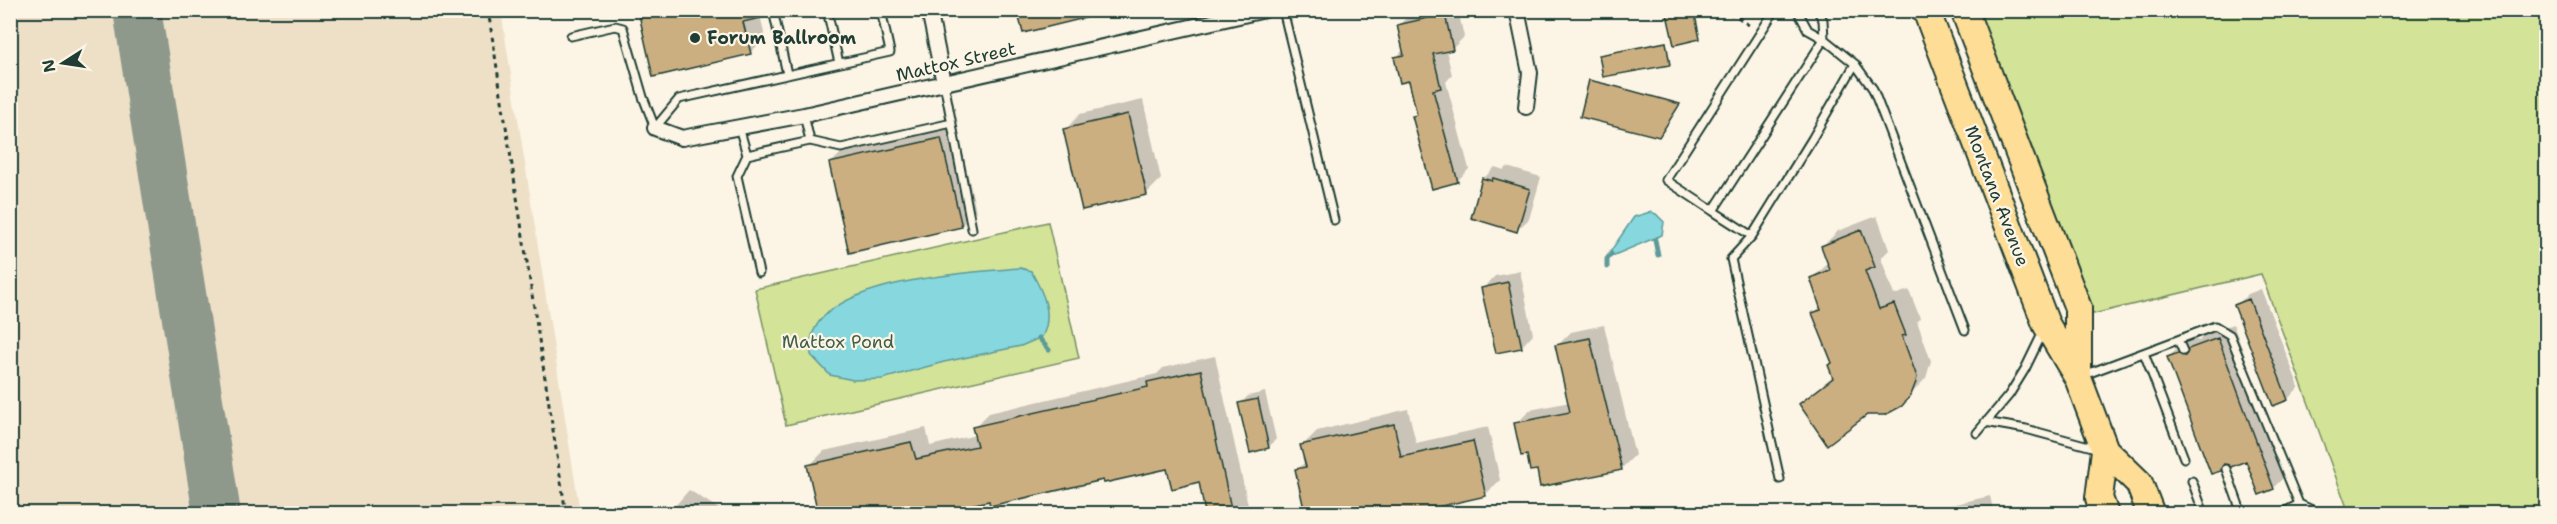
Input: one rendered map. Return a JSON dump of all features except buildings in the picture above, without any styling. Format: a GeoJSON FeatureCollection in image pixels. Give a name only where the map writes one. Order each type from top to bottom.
{"type":"FeatureCollection","features":[{"type":"Feature","properties":{"kind":"highway","name":"Montana Avenue"},"geometry":{"type":"LineString","coordinates":[[1926,10],[2046,324],[2078,367],[2106,450],[2139,483],[2151,513]]}},
{"type":"Feature","properties":{"kind":"highway"},"geometry":{"type":"LineString","coordinates":[[1946,10],[2078,367]]}},
{"type":"Feature","properties":{"kind":"highway","name":"Montana Avenue"},"geometry":{"type":"LineString","coordinates":[[1964,10],[2078,308],[2078,367]]}},
{"type":"Feature","properties":{"kind":"highway","name":"Montana Avenue"},"geometry":{"type":"LineString","coordinates":[[2105,513],[2099,498],[2106,450]]}},
{"type":"Feature","properties":{"kind":"street"},"geometry":{"type":"LineString","coordinates":[[928,10],[944,83]]}},
{"type":"Feature","properties":{"kind":"street","name":"Mattox Street"},"geometry":{"type":"LineString","coordinates":[[655,128],[682,138],[804,115],[1265,10]]}},
{"type":"Feature","properties":{"kind":"street"},"geometry":{"type":"LineString","coordinates":[[1517,10],[1530,73],[1526,107]]}},
{"type":"Feature","properties":{"kind":"lane"},"geometry":{"type":"LineString","coordinates":[[773,10],[788,74]]}},
{"type":"Feature","properties":{"kind":"lane"},"geometry":{"type":"LineString","coordinates":[[827,10],[839,63]]}},
{"type":"Feature","properties":{"kind":"lane"},"geometry":{"type":"LineString","coordinates":[[655,128],[678,99],[890,52],[881,10]]}},
{"type":"Feature","properties":{"kind":"lane"},"geometry":{"type":"LineString","coordinates":[[1283,10],[1334,220]]}},
{"type":"Feature","properties":{"kind":"lane"},"geometry":{"type":"LineString","coordinates":[[1752,236],[1666,180],[1775,10]]}},
{"type":"Feature","properties":{"kind":"lane"},"geometry":{"type":"LineString","coordinates":[[1797,10],[1808,30],[1824,39],[1855,64],[1873,89],[1965,330]]}},
{"type":"Feature","properties":{"kind":"lane"},"geometry":{"type":"LineString","coordinates":[[1713,211],[1824,39],[1823,20],[1817,10]]}},
{"type":"Feature","properties":{"kind":"lane"},"geometry":{"type":"LineString","coordinates":[[571,36],[615,26],[623,28],[643,97],[655,128]]}},
{"type":"Feature","properties":{"kind":"lane"},"geometry":{"type":"LineString","coordinates":[[1780,479],[1731,259],[1752,236],[1855,64]]}},
{"type":"Feature","properties":{"kind":"lane"},"geometry":{"type":"LineString","coordinates":[[944,83],[972,229]]}},
{"type":"Feature","properties":{"kind":"lane"},"geometry":{"type":"LineString","coordinates":[[804,115],[810,141]]}},
{"type":"Feature","properties":{"kind":"lane"},"geometry":{"type":"LineString","coordinates":[[747,155],[810,141],[841,148],[952,123]]}},
{"type":"Feature","properties":{"kind":"lane"},"geometry":{"type":"LineString","coordinates":[[739,127],[747,155],[737,176],[759,273]]}},
{"type":"Feature","properties":{"kind":"lane"},"geometry":{"type":"LineString","coordinates":[[1977,433],[2009,395],[2025,369],[2046,324]]}},
{"type":"Feature","properties":{"kind":"lane"},"geometry":{"type":"LineString","coordinates":[[2078,367],[2144,353],[2215,326],[2230,335],[2299,504],[2312,510],[2313,513]]}},
{"type":"Feature","properties":{"kind":"lane"},"geometry":{"type":"LineString","coordinates":[[2178,340],[2183,351]]}},
{"type":"Feature","properties":{"kind":"lane"},"geometry":{"type":"LineString","coordinates":[[2144,353],[2184,458]]}},
{"type":"Feature","properties":{"kind":"lane"},"geometry":{"type":"LineString","coordinates":[[1985,422],[2026,429],[2106,450]]}},
{"type":"Feature","properties":{"kind":"lane"},"geometry":{"type":"LineString","coordinates":[[2226,469],[2242,513]]}},
{"type":"Feature","properties":{"kind":"lane"},"geometry":{"type":"LineString","coordinates":[[2192,481],[2204,513]]}},
{"type":"Feature","properties":{"kind":"lane"},"geometry":{"type":"LineString","coordinates":[[2280,513],[2299,504]]}},
{"type":"Feature","properties":{"kind":"path"},"geometry":{"type":"LineString","coordinates":[[488,10],[566,513]]}},
{"type":"Feature","properties":{"kind":"shaded area"},"geometry":{"type":"Polygon","coordinates":[[[10,11],[501,11],[580,513],[11,513],[10,11]]]}},
{"type":"Feature","properties":{"kind":"green space"},"geometry":{"type":"Polygon","coordinates":[[[1977,11],[2546,11],[2546,513],[2349,513],[2261,274],[2093,314],[1977,11]]]}},
{"type":"Feature","properties":{"kind":"green space","name":"Mattox Pond"},"geometry":{"type":"Polygon","coordinates":[[[1048,222],[1079,358],[786,425],[755,289],[1048,222]]]}},
{"type":"Feature","properties":{"kind":"water"},"geometry":{"type":"Polygon","coordinates":[[[1650,212],[1656,214],[1664,222],[1662,235],[1612,256],[1610,252],[1634,217],[1650,212]]]}},
{"type":"Feature","properties":{"kind":"water","name":"Mattox Pond"},"geometry":{"type":"Polygon","coordinates":[[[1020,268],[1031,271],[1043,295],[1047,312],[1042,337],[1021,346],[944,362],[882,379],[853,380],[830,375],[811,355],[812,336],[823,317],[844,302],[872,290],[937,276],[1020,268]]]}},
{"type":"Feature","properties":{"kind":"waterway"},"geometry":{"type":"LineString","coordinates":[[1655,240],[1658,255]]}},
{"type":"Feature","properties":{"kind":"waterway"},"geometry":{"type":"LineString","coordinates":[[1607,267],[1607,259],[1611,254]]}},
{"type":"Feature","properties":{"kind":"waterway"},"geometry":{"type":"LineString","coordinates":[[1039,338],[1049,350]]}},
{"type":"Feature","properties":{"kind":"taxiway"},"geometry":{"type":"LineString","coordinates":[[137,10],[217,514]]}},
{"type":"Feature","properties":{"kind":"place","name":"Forum Ballroom"},"geometry":{"type":"Point","coordinates":[695,38]}}]}
